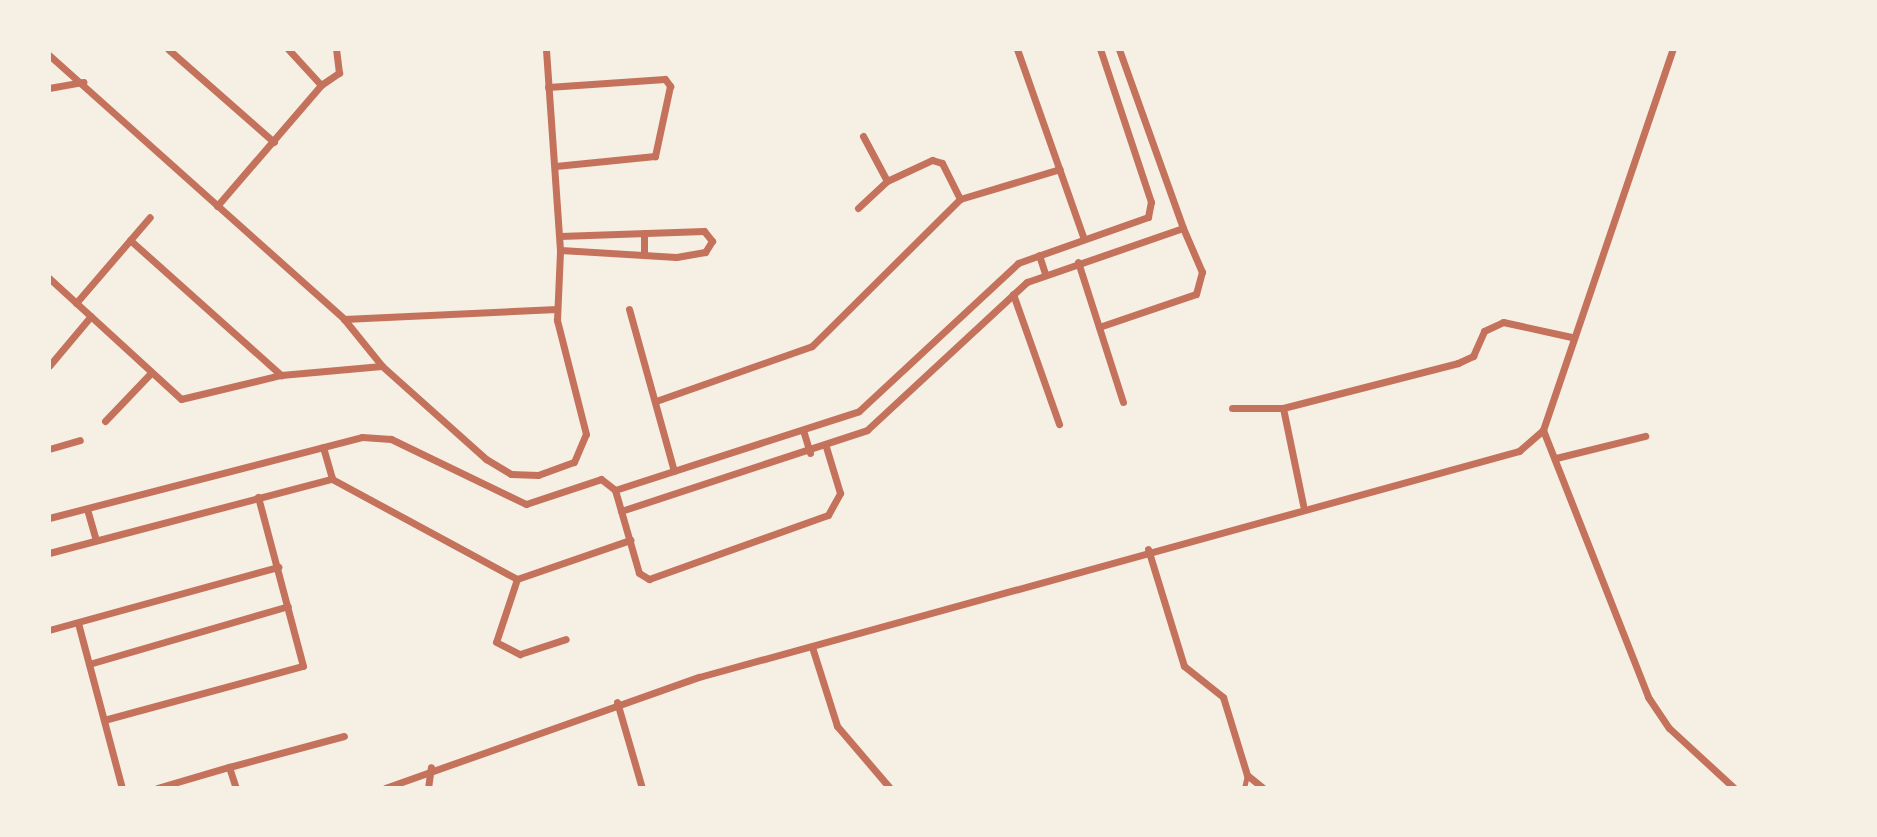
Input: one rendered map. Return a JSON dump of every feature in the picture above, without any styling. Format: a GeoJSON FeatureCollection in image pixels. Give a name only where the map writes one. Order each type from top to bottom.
{"type":"FeatureCollection","features":[{"type":"Feature","properties":{"kind":"street"},"geometry":{"type":"LineString","coordinates":[[168,49],[274,142]]}},
{"type":"Feature","properties":{"kind":"street"},"geometry":{"type":"LineString","coordinates":[[288,49],[321,85]]}},
{"type":"Feature","properties":{"kind":"street"},"geometry":{"type":"LineString","coordinates":[[218,206],[321,85],[339,73],[336,49]]}},
{"type":"Feature","properties":{"kind":"street"},"geometry":{"type":"LineString","coordinates":[[49,55],[83,82],[344,319],[382,366],[503,469],[538,475],[558,471],[574,462],[586,434],[556,309],[561,250],[546,49]]}},
{"type":"Feature","properties":{"kind":"street"},"geometry":{"type":"LineString","coordinates":[[1017,49],[1084,239]]}},
{"type":"Feature","properties":{"kind":"street"},"geometry":{"type":"LineString","coordinates":[[615,489],[859,411],[1018,263],[1144,220],[1152,207],[1100,49]]}},
{"type":"Feature","properties":{"kind":"street"},"geometry":{"type":"LineString","coordinates":[[1099,327],[1196,294],[1202,272],[1183,228],[1119,49]]}},
{"type":"Feature","properties":{"kind":"street"},"geometry":{"type":"LineString","coordinates":[[384,788],[431,767],[617,702],[1303,505],[1519,451],[1543,430],[1571,337],[1673,49]]}},
{"type":"Feature","properties":{"kind":"street"},"geometry":{"type":"LineString","coordinates":[[548,87],[665,79],[670,86],[655,156],[555,166]]}},
{"type":"Feature","properties":{"kind":"street"},"geometry":{"type":"LineString","coordinates":[[49,88],[83,82]]}},
{"type":"Feature","properties":{"kind":"street"},"geometry":{"type":"LineString","coordinates":[[863,136],[887,181]]}},
{"type":"Feature","properties":{"kind":"street"},"geometry":{"type":"LineString","coordinates":[[858,208],[887,181],[932,160],[942,163],[960,199]]}},
{"type":"Feature","properties":{"kind":"street"},"geometry":{"type":"LineString","coordinates":[[656,401],[812,346],[960,199],[1060,169]]}},
{"type":"Feature","properties":{"kind":"street"},"geometry":{"type":"LineString","coordinates":[[76,303],[150,217]]}},
{"type":"Feature","properties":{"kind":"street"},"geometry":{"type":"LineString","coordinates":[[621,511],[810,453],[867,430],[1013,294],[1045,273],[1183,228]]}},
{"type":"Feature","properties":{"kind":"street"},"geometry":{"type":"LineString","coordinates":[[560,236],[704,231],[712,241],[697,255],[561,250]]}},
{"type":"Feature","properties":{"kind":"street"},"geometry":{"type":"LineString","coordinates":[[644,233],[644,255]]}},
{"type":"Feature","properties":{"kind":"street"},"geometry":{"type":"LineString","coordinates":[[130,240],[281,375]]}},
{"type":"Feature","properties":{"kind":"street"},"geometry":{"type":"LineString","coordinates":[[1038,255],[1045,273]]}},
{"type":"Feature","properties":{"kind":"street"},"geometry":{"type":"LineString","coordinates":[[1078,262],[1123,402]]}},
{"type":"Feature","properties":{"kind":"street"},"geometry":{"type":"LineString","coordinates":[[49,278],[149,375],[194,400],[281,375],[382,366]]}},
{"type":"Feature","properties":{"kind":"street"},"geometry":{"type":"LineString","coordinates":[[1013,294],[1059,424]]}},
{"type":"Feature","properties":{"kind":"street"},"geometry":{"type":"LineString","coordinates":[[344,319],[556,309]]}},
{"type":"Feature","properties":{"kind":"street"},"geometry":{"type":"LineString","coordinates":[[629,309],[674,471]]}},
{"type":"Feature","properties":{"kind":"street"},"geometry":{"type":"LineString","coordinates":[[49,366],[91,316]]}},
{"type":"Feature","properties":{"kind":"street"},"geometry":{"type":"LineString","coordinates":[[1232,408],[1283,408],[1458,363],[1473,355],[1492,325],[1571,337]]}},
{"type":"Feature","properties":{"kind":"street"},"geometry":{"type":"LineString","coordinates":[[105,421],[149,375]]}},
{"type":"Feature","properties":{"kind":"street"},"geometry":{"type":"LineString","coordinates":[[1283,408],[1303,505]]}},
{"type":"Feature","properties":{"kind":"street"},"geometry":{"type":"LineString","coordinates":[[803,430],[810,453]]}},
{"type":"Feature","properties":{"kind":"street"},"geometry":{"type":"LineString","coordinates":[[1543,430],[1648,698],[1669,728],[1734,788]]}},
{"type":"Feature","properties":{"kind":"street"},"geometry":{"type":"LineString","coordinates":[[1556,458],[1645,436]]}},
{"type":"Feature","properties":{"kind":"street"},"geometry":{"type":"LineString","coordinates":[[49,519],[362,437],[398,440],[526,504],[601,479],[615,489],[639,573],[649,579],[821,520],[840,493],[826,447]]}},
{"type":"Feature","properties":{"kind":"street"},"geometry":{"type":"LineString","coordinates":[[49,449],[80,440]]}},
{"type":"Feature","properties":{"kind":"street"},"geometry":{"type":"LineString","coordinates":[[323,447],[332,479]]}},
{"type":"Feature","properties":{"kind":"street"},"geometry":{"type":"LineString","coordinates":[[49,552],[332,479],[517,579],[630,540]]}},
{"type":"Feature","properties":{"kind":"street"},"geometry":{"type":"LineString","coordinates":[[104,720],[303,666],[258,497]]}},
{"type":"Feature","properties":{"kind":"street"},"geometry":{"type":"LineString","coordinates":[[87,509],[96,540]]}},
{"type":"Feature","properties":{"kind":"street"},"geometry":{"type":"LineString","coordinates":[[1148,549],[1184,666],[1223,697],[1247,775],[1263,788]]}},
{"type":"Feature","properties":{"kind":"street"},"geometry":{"type":"LineString","coordinates":[[49,630],[278,567]]}},
{"type":"Feature","properties":{"kind":"street"},"geometry":{"type":"LineString","coordinates":[[517,579],[496,642],[520,654],[566,639]]}},
{"type":"Feature","properties":{"kind":"street"},"geometry":{"type":"LineString","coordinates":[[89,664],[288,606]]}},
{"type":"Feature","properties":{"kind":"street"},"geometry":{"type":"LineString","coordinates":[[78,623],[122,788]]}},
{"type":"Feature","properties":{"kind":"street"},"geometry":{"type":"LineString","coordinates":[[812,647],[837,726],[890,788]]}},
{"type":"Feature","properties":{"kind":"street"},"geometry":{"type":"LineString","coordinates":[[617,702],[642,788]]}},
{"type":"Feature","properties":{"kind":"street"},"geometry":{"type":"LineString","coordinates":[[157,788],[344,736]]}},
{"type":"Feature","properties":{"kind":"street"},"geometry":{"type":"LineString","coordinates":[[229,767],[236,788]]}},
{"type":"Feature","properties":{"kind":"street"},"geometry":{"type":"LineString","coordinates":[[428,788],[431,767]]}},
{"type":"Feature","properties":{"kind":"lane"},"geometry":{"type":"LineString","coordinates":[[1244,788],[1247,775]]}}]}
